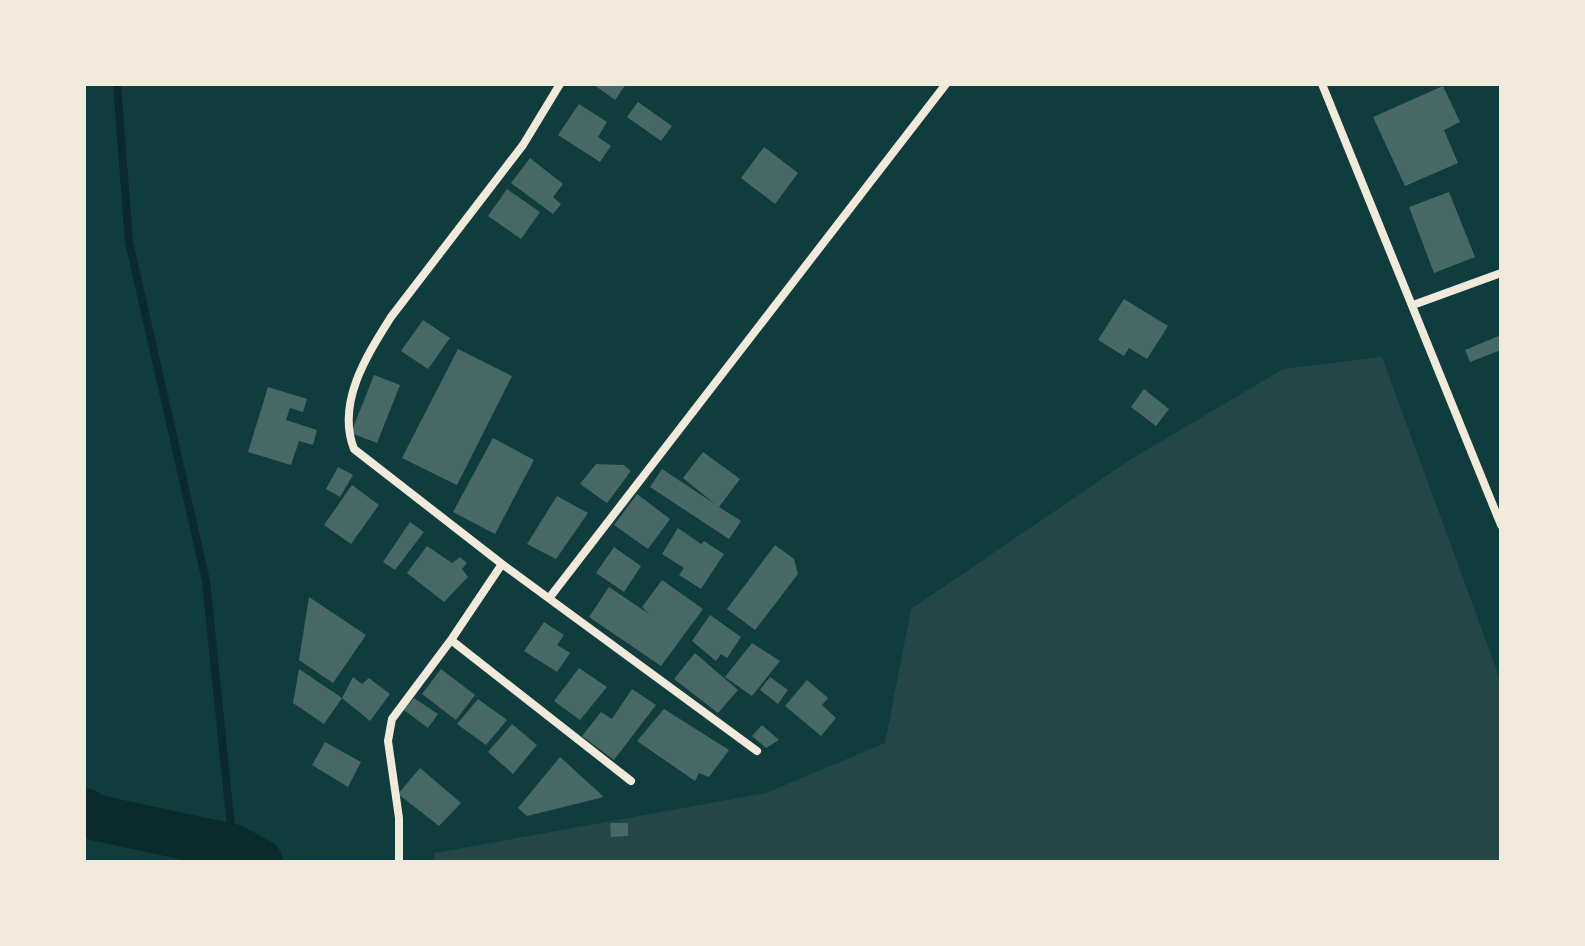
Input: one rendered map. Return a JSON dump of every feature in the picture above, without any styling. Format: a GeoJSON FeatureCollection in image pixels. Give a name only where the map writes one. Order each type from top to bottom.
{"type":"FeatureCollection","features":[{"type":"Feature","properties":{"kind":"street"},"geometry":{"type":"LineString","coordinates":[[560,84],[523,145],[374,343],[364,362],[350,406],[347,423],[354,449],[502,564],[757,751]]}},
{"type":"Feature","properties":{"kind":"street"},"geometry":{"type":"LineString","coordinates":[[550,597],[946,84]]}},
{"type":"Feature","properties":{"kind":"street"},"geometry":{"type":"LineString","coordinates":[[1322,84],[1501,525]]}},
{"type":"Feature","properties":{"kind":"street"},"geometry":{"type":"LineString","coordinates":[[1413,305],[1501,273]]}},
{"type":"Feature","properties":{"kind":"street"},"geometry":{"type":"LineString","coordinates":[[399,862],[399,818],[388,741],[392,719],[502,564]]}},
{"type":"Feature","properties":{"kind":"street"},"geometry":{"type":"LineString","coordinates":[[451,640],[631,781]]}},
{"type":"Feature","properties":{"kind":"shaded area"},"geometry":{"type":"Polygon","coordinates":[[[1382,357],[1501,682],[1501,862],[434,862],[435,853],[766,793],[885,743],[911,609],[1130,460],[1283,369],[1382,357]]]}},
{"type":"Feature","properties":{"kind":"building"},"geometry":{"type":"Polygon","coordinates":[[[593,84],[626,84],[615,100],[593,84]]]}},
{"type":"Feature","properties":{"kind":"building"},"geometry":{"type":"Polygon","coordinates":[[[1443,86],[1460,122],[1444,130],[1458,163],[1405,186],[1373,117],[1443,86]]]}},
{"type":"Feature","properties":{"kind":"building"},"geometry":{"type":"Polygon","coordinates":[[[638,102],[672,126],[661,141],[627,117],[638,102]]]}},
{"type":"Feature","properties":{"kind":"building"},"geometry":{"type":"Polygon","coordinates":[[[579,104],[607,122],[598,137],[611,146],[600,162],[558,135],[579,104]]]}},
{"type":"Feature","properties":{"kind":"building"},"geometry":{"type":"Polygon","coordinates":[[[764,147],[798,173],[775,204],[741,178],[764,147]]]}},
{"type":"Feature","properties":{"kind":"building"},"geometry":{"type":"Polygon","coordinates":[[[530,158],[563,184],[553,197],[561,204],[553,214],[511,183],[530,158]]]}},
{"type":"Feature","properties":{"kind":"building"},"geometry":{"type":"Polygon","coordinates":[[[507,189],[540,212],[521,239],[488,216],[507,189]]]}},
{"type":"Feature","properties":{"kind":"building"},"geometry":{"type":"Polygon","coordinates":[[[1449,192],[1475,257],[1434,273],[1409,207],[1449,192]]]}},
{"type":"Feature","properties":{"kind":"building"},"geometry":{"type":"Polygon","coordinates":[[[1124,299],[1168,326],[1147,359],[1129,348],[1124,356],[1098,340],[1124,299]]]}},
{"type":"Feature","properties":{"kind":"building"},"geometry":{"type":"Polygon","coordinates":[[[423,320],[450,338],[428,369],[401,351],[423,320]]]}},
{"type":"Feature","properties":{"kind":"building"},"geometry":{"type":"Polygon","coordinates":[[[1501,335],[1501,350],[1470,362],[1465,350],[1501,335]]]}},
{"type":"Feature","properties":{"kind":"building"},"geometry":{"type":"Polygon","coordinates":[[[458,349],[512,376],[457,485],[402,458],[458,349]]]}},
{"type":"Feature","properties":{"kind":"building"},"geometry":{"type":"Polygon","coordinates":[[[374,375],[400,385],[377,443],[351,433],[374,375]]]}},
{"type":"Feature","properties":{"kind":"building"},"geometry":{"type":"Polygon","coordinates":[[[268,387],[307,399],[303,412],[290,408],[286,420],[317,430],[313,445],[299,441],[291,465],[248,452],[268,387]]]}},
{"type":"Feature","properties":{"kind":"building"},"geometry":{"type":"Polygon","coordinates":[[[1144,389],[1169,409],[1156,426],[1131,407],[1144,389]]]}},
{"type":"Feature","properties":{"kind":"building"},"geometry":{"type":"Polygon","coordinates":[[[493,438],[534,460],[495,534],[453,512],[493,438]]]}},
{"type":"Feature","properties":{"kind":"building"},"geometry":{"type":"Polygon","coordinates":[[[703,452],[740,479],[719,507],[741,521],[729,539],[650,487],[662,469],[715,504],[683,478],[703,452]]]}},
{"type":"Feature","properties":{"kind":"building"},"geometry":{"type":"Polygon","coordinates":[[[596,464],[624,465],[631,471],[607,503],[580,484],[596,464]]]}},
{"type":"Feature","properties":{"kind":"building"},"geometry":{"type":"Polygon","coordinates":[[[338,467],[353,475],[340,497],[326,489],[338,467]]]}},
{"type":"Feature","properties":{"kind":"building"},"geometry":{"type":"Polygon","coordinates":[[[352,485],[379,505],[351,544],[324,525],[352,485]]]}},
{"type":"Feature","properties":{"kind":"building"},"geometry":{"type":"Polygon","coordinates":[[[637,494],[670,519],[648,549],[614,525],[637,494]]]}},
{"type":"Feature","properties":{"kind":"building"},"geometry":{"type":"Polygon","coordinates":[[[557,496],[588,513],[556,559],[527,544],[557,496]]]}},
{"type":"Feature","properties":{"kind":"building"},"geometry":{"type":"Polygon","coordinates":[[[410,522],[424,532],[395,570],[383,562],[410,522]]]}},
{"type":"Feature","properties":{"kind":"building"},"geometry":{"type":"Polygon","coordinates":[[[678,528],[701,544],[704,541],[724,554],[701,589],[679,575],[684,568],[662,554],[678,528]]]}},
{"type":"Feature","properties":{"kind":"building"},"geometry":{"type":"Polygon","coordinates":[[[775,545],[794,559],[798,574],[755,630],[727,609],[775,545]]]}},
{"type":"Feature","properties":{"kind":"building"},"geometry":{"type":"Polygon","coordinates":[[[427,546],[452,563],[460,557],[467,563],[462,569],[468,577],[444,602],[407,573],[427,546]]]}},
{"type":"Feature","properties":{"kind":"building"},"geometry":{"type":"Polygon","coordinates":[[[614,547],[641,566],[624,592],[596,573],[614,547]]]}},
{"type":"Feature","properties":{"kind":"building"},"geometry":{"type":"Polygon","coordinates":[[[662,580],[703,609],[661,666],[589,617],[609,587],[649,614],[642,607],[662,580]]]}},
{"type":"Feature","properties":{"kind":"building"},"geometry":{"type":"Polygon","coordinates":[[[309,597],[366,635],[333,683],[299,660],[309,597]]]}},
{"type":"Feature","properties":{"kind":"building"},"geometry":{"type":"Polygon","coordinates":[[[710,615],[741,637],[727,658],[721,654],[716,661],[692,641],[710,615]]]}},
{"type":"Feature","properties":{"kind":"building"},"geometry":{"type":"Polygon","coordinates":[[[544,622],[564,635],[557,645],[570,653],[557,672],[524,651],[544,622]]]}},
{"type":"Feature","properties":{"kind":"building"},"geometry":{"type":"Polygon","coordinates":[[[752,643],[780,661],[752,696],[725,677],[752,643]]]}},
{"type":"Feature","properties":{"kind":"building"},"geometry":{"type":"Polygon","coordinates":[[[695,653],[738,690],[718,713],[674,679],[695,653]]]}},
{"type":"Feature","properties":{"kind":"building"},"geometry":{"type":"Polygon","coordinates":[[[579,668],[607,687],[580,720],[554,701],[579,668]]]}},
{"type":"Feature","properties":{"kind":"building"},"geometry":{"type":"Polygon","coordinates":[[[299,669],[342,698],[324,724],[293,703],[299,669]]]}},
{"type":"Feature","properties":{"kind":"building"},"geometry":{"type":"Polygon","coordinates":[[[441,669],[475,695],[456,720],[422,694],[441,669]]]}},
{"type":"Feature","properties":{"kind":"building"},"geometry":{"type":"Polygon","coordinates":[[[353,677],[362,684],[369,678],[390,694],[370,721],[342,698],[353,677]]]}},
{"type":"Feature","properties":{"kind":"building"},"geometry":{"type":"Polygon","coordinates":[[[770,677],[788,690],[778,704],[760,690],[770,677]]]}},
{"type":"Feature","properties":{"kind":"building"},"geometry":{"type":"Polygon","coordinates":[[[807,680],[828,698],[822,705],[836,718],[821,736],[785,706],[807,680]]]}},
{"type":"Feature","properties":{"kind":"building"},"geometry":{"type":"Polygon","coordinates":[[[632,689],[656,705],[614,760],[582,736],[601,712],[612,719],[632,689]]]}},
{"type":"Feature","properties":{"kind":"building"},"geometry":{"type":"Polygon","coordinates":[[[414,698],[438,714],[428,728],[404,710],[414,698]]]}},
{"type":"Feature","properties":{"kind":"building"},"geometry":{"type":"Polygon","coordinates":[[[478,699],[507,720],[486,745],[457,724],[478,699]]]}},
{"type":"Feature","properties":{"kind":"building"},"geometry":{"type":"Polygon","coordinates":[[[664,709],[729,750],[709,777],[699,773],[695,781],[637,741],[664,709]]]}},
{"type":"Feature","properties":{"kind":"building"},"geometry":{"type":"Polygon","coordinates":[[[512,724],[537,745],[513,774],[488,752],[512,724]]]}},
{"type":"Feature","properties":{"kind":"building"},"geometry":{"type":"Polygon","coordinates":[[[762,725],[779,740],[766,748],[752,736],[762,725]]]}},
{"type":"Feature","properties":{"kind":"building"},"geometry":{"type":"Polygon","coordinates":[[[325,742],[361,762],[348,787],[312,765],[325,742]]]}},
{"type":"Feature","properties":{"kind":"building"},"geometry":{"type":"Polygon","coordinates":[[[560,757],[604,797],[527,816],[518,808],[560,757]]]}},
{"type":"Feature","properties":{"kind":"building"},"geometry":{"type":"Polygon","coordinates":[[[420,768],[461,803],[439,826],[398,794],[420,768]]]}},
{"type":"Feature","properties":{"kind":"building"},"geometry":{"type":"Polygon","coordinates":[[[610,823],[628,823],[628,836],[611,837],[610,823]]]}},
{"type":"Feature","properties":{"kind":"waterway"},"geometry":{"type":"LineString","coordinates":[[117,84],[129,242],[206,581],[233,847]]}},
{"type":"Feature","properties":{"kind":"waterway"},"geometry":{"type":"LineString","coordinates":[[84,811],[97,818],[233,847],[260,862]]}}]}
